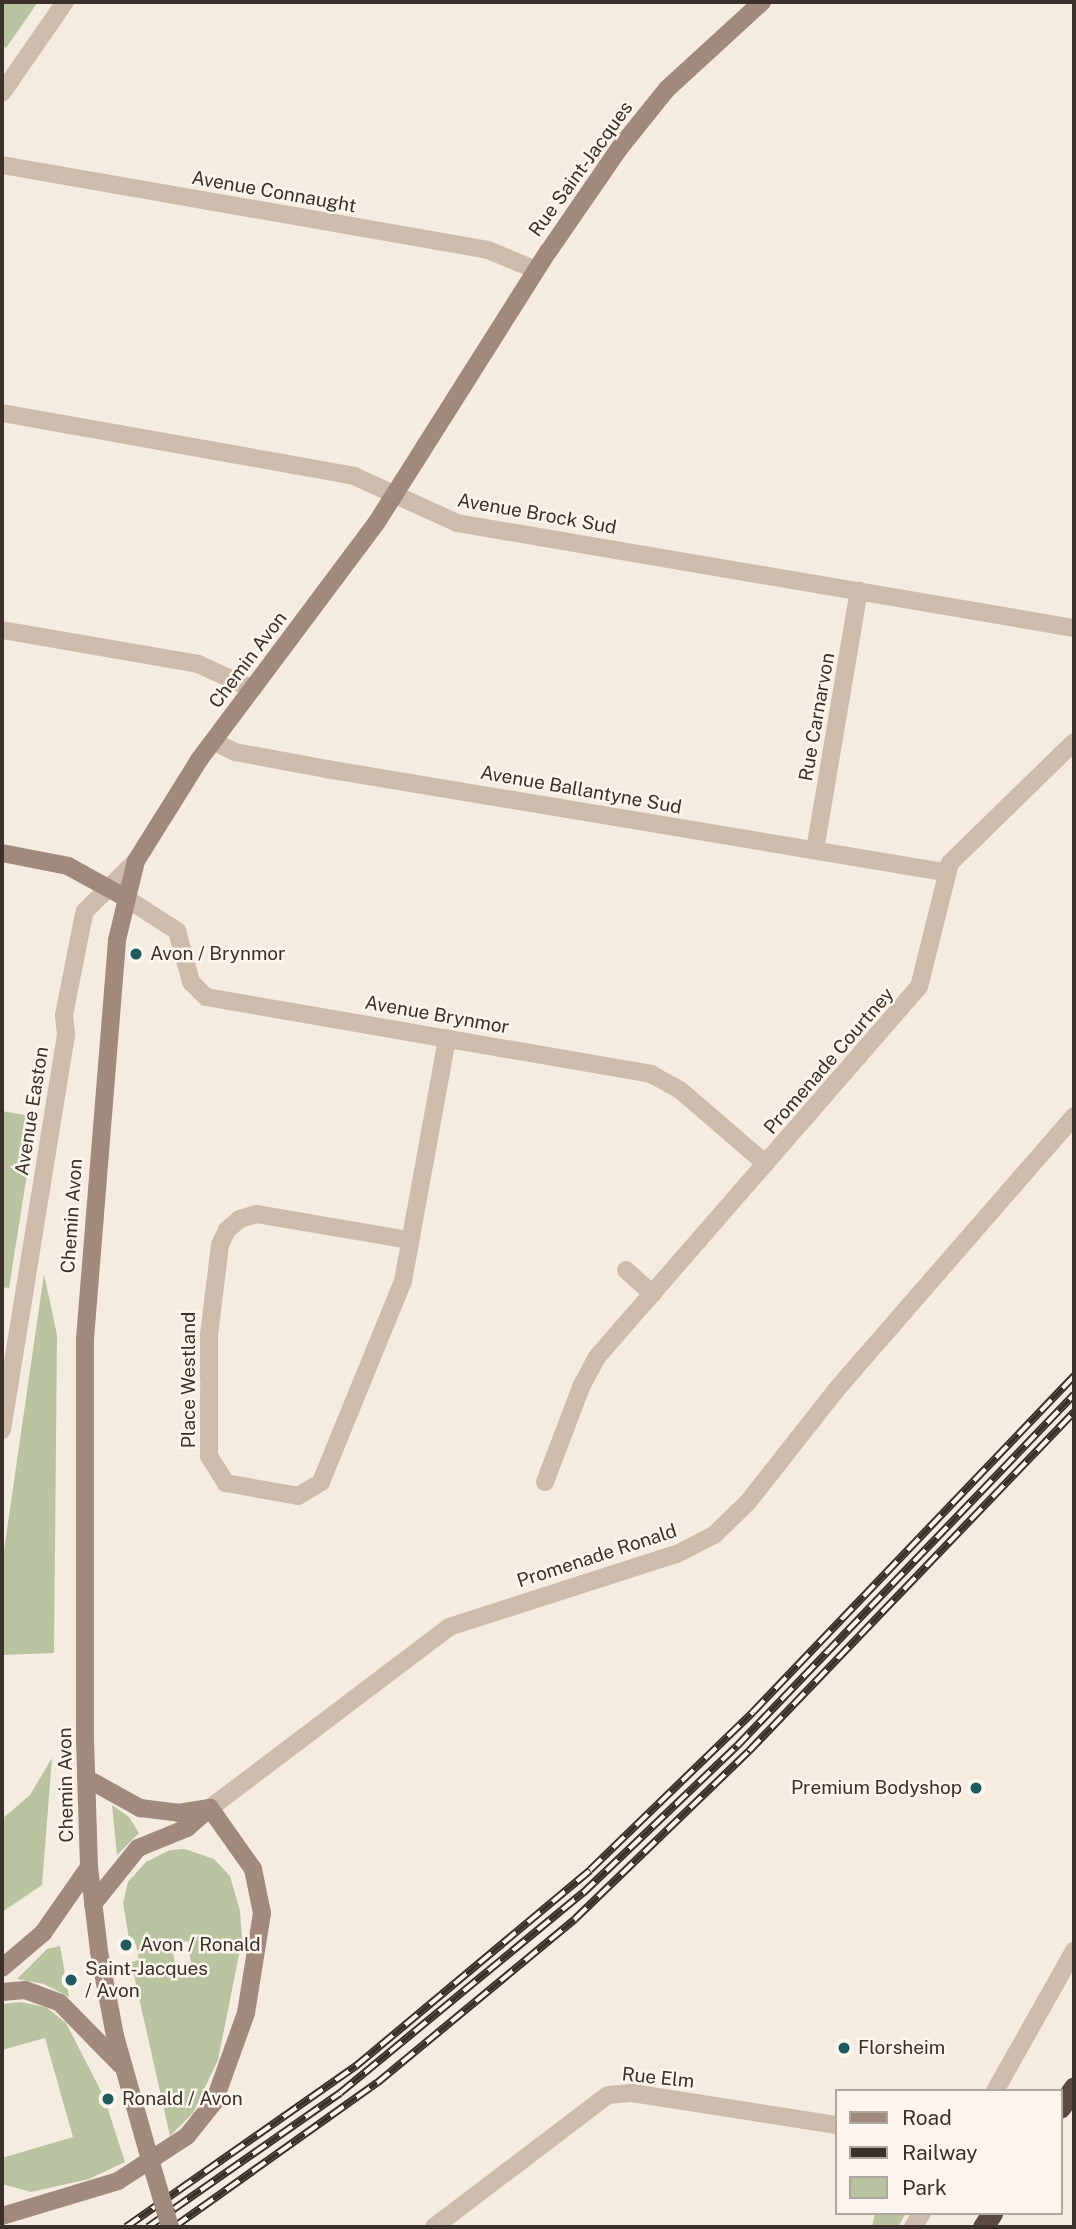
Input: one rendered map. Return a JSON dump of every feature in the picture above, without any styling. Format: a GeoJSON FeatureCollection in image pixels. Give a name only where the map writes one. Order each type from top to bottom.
{"type":"FeatureCollection","features":[{"type":"Feature","properties":{"kind":"highway"},"geometry":{"type":"LineString","coordinates":[[1062,2105],[1074,2087]]}},
{"type":"Feature","properties":{"kind":"main road","name":"Rue Saint-Jacques"},"geometry":{"type":"LineString","coordinates":[[464,385],[536,270],[649,110],[762,2]]}},
{"type":"Feature","properties":{"kind":"main road","name":"Chemin Avon"},"geometry":{"type":"LineString","coordinates":[[170,2227],[123,2067],[105,1989],[89,1867],[86,1778],[85,1339],[116,953],[136,861],[213,741],[395,495],[464,385]]}},
{"type":"Feature","properties":{"kind":"main road"},"geometry":{"type":"LineString","coordinates":[[2,853],[68,866],[126,898]]}},
{"type":"Feature","properties":{"kind":"main road"},"geometry":{"type":"LineString","coordinates":[[86,1778],[140,1808],[178,1812],[210,1808]]}},
{"type":"Feature","properties":{"kind":"main road"},"geometry":{"type":"LineString","coordinates":[[93,1904],[138,1848],[187,1828],[210,1808]]}},
{"type":"Feature","properties":{"kind":"main road"},"geometry":{"type":"LineString","coordinates":[[2,2216],[118,2181],[187,2136],[214,2102],[240,2037],[262,1925],[253,1868],[210,1808]]}},
{"type":"Feature","properties":{"kind":"main road"},"geometry":{"type":"LineString","coordinates":[[2,1968],[43,1933],[89,1867]]}},
{"type":"Feature","properties":{"kind":"main road"},"geometry":{"type":"LineString","coordinates":[[2,1992],[26,1990],[60,2003],[123,2067]]}},
{"type":"Feature","properties":{"kind":"street"},"geometry":{"type":"LineString","coordinates":[[2,93],[65,2]]}},
{"type":"Feature","properties":{"kind":"street","name":"Avenue Connaught"},"geometry":{"type":"LineString","coordinates":[[2,165],[488,250],[536,270]]}},
{"type":"Feature","properties":{"kind":"street","name":"Avenue Brock Sud"},"geometry":{"type":"LineString","coordinates":[[2,413],[346,474],[457,523],[1074,628]]}},
{"type":"Feature","properties":{"kind":"street","name":"Rue Carnarvon"},"geometry":{"type":"LineString","coordinates":[[815,850],[859,591]]}},
{"type":"Feature","properties":{"kind":"street"},"geometry":{"type":"LineString","coordinates":[[2,630],[198,664],[254,689]]}},
{"type":"Feature","properties":{"kind":"street","name":"Avenue Ballantyne Sud"},"geometry":{"type":"LineString","coordinates":[[213,741],[235,752],[314,767],[944,872]]}},
{"type":"Feature","properties":{"kind":"street"},"geometry":{"type":"LineString","coordinates":[[944,872],[1074,742]]}},
{"type":"Feature","properties":{"kind":"street","name":"Avenue Easton"},"geometry":{"type":"LineString","coordinates":[[2,1430],[66,1035],[64,1015],[85,911],[136,861]]}},
{"type":"Feature","properties":{"kind":"street","name":"Promenade Courtney"},"geometry":{"type":"LineString","coordinates":[[544,1482],[591,1366],[919,987],[933,941],[944,872]]}},
{"type":"Feature","properties":{"kind":"street","name":"Avenue Brynmor"},"geometry":{"type":"LineString","coordinates":[[126,898],[177,931],[191,982],[201,995],[651,1074],[680,1090],[766,1164]]}},
{"type":"Feature","properties":{"kind":"street","name":"Place Westland"},"geometry":{"type":"LineString","coordinates":[[410,1240],[257,1214],[240,1219],[227,1230],[220,1245],[209,1326],[209,1456],[222,1479],[234,1486],[298,1496],[321,1482],[394,1309],[410,1240],[447,1038]]}},
{"type":"Feature","properties":{"kind":"street","name":"Promenade Ronald"},"geometry":{"type":"LineString","coordinates":[[210,1808],[449,1627],[677,1554],[725,1527],[870,1349],[1074,1116]]}},
{"type":"Feature","properties":{"kind":"street"},"geometry":{"type":"LineString","coordinates":[[626,1270],[653,1294]]}},
{"type":"Feature","properties":{"kind":"street"},"geometry":{"type":"LineString","coordinates":[[996,2089],[1074,1951]]}},
{"type":"Feature","properties":{"kind":"street","name":"Rue Elm"},"geometry":{"type":"LineString","coordinates":[[434,2227],[608,2095],[632,2093],[834,2125]]}},
{"type":"Feature","properties":{"kind":"green space"},"geometry":{"type":"Polygon","coordinates":[[[2,2],[38,2],[6,48],[2,45],[2,2]]]}},
{"type":"Feature","properties":{"kind":"green space"},"geometry":{"type":"Polygon","coordinates":[[[2,1111],[36,1117],[9,1288],[2,1287],[2,1111]]]}},
{"type":"Feature","properties":{"kind":"green space"},"geometry":{"type":"Polygon","coordinates":[[[44,1274],[57,1335],[54,1653],[2,1655],[2,1564],[44,1274]]]}},
{"type":"Feature","properties":{"kind":"green space"},"geometry":{"type":"Polygon","coordinates":[[[52,1758],[42,1885],[2,1912],[2,1819],[30,1795],[52,1758]]]}},
{"type":"Feature","properties":{"kind":"green space"},"geometry":{"type":"Polygon","coordinates":[[[112,1805],[129,1817],[139,1833],[117,1855],[112,1805]]]}},
{"type":"Feature","properties":{"kind":"green space"},"geometry":{"type":"Polygon","coordinates":[[[185,1849],[214,1859],[230,1876],[240,1911],[242,1940],[218,2060],[193,2113],[170,2136],[131,1962],[139,1960],[136,1944],[130,1945],[123,1903],[128,1882],[146,1862],[170,1850],[185,1849]],[[188,1941],[172,1944],[175,1965],[191,1963],[188,1941]]]}},
{"type":"Feature","properties":{"kind":"green space"},"geometry":{"type":"Polygon","coordinates":[[[60,1946],[69,1997],[44,1984],[17,1979],[47,1949],[60,1946]]]}},
{"type":"Feature","properties":{"kind":"green space"},"geometry":{"type":"Polygon","coordinates":[[[20,2002],[46,2007],[66,2023],[104,2097],[125,2162],[89,2179],[31,2192],[2,2184],[2,2158],[73,2137],[45,2038],[2,2050],[2,2004],[20,2002]]]}},
{"type":"Feature","properties":{"kind":"green space"},"geometry":{"type":"Polygon","coordinates":[[[875,2215],[905,2215],[898,2227],[872,2227],[875,2215]]]}},
{"type":"Feature","properties":{"kind":"railway"},"geometry":{"type":"LineString","coordinates":[[126,2227],[356,2066],[590,1870],[753,1712],[1074,1376]]}},
{"type":"Feature","properties":{"kind":"railway"},"geometry":{"type":"LineString","coordinates":[[148,2227],[340,2093],[583,1893],[737,1746],[1074,1394]]}},
{"type":"Feature","properties":{"kind":"railway"},"geometry":{"type":"LineString","coordinates":[[174,2227],[377,2083],[575,1919],[749,1751],[1074,1412]]}},
{"type":"Feature","properties":{"kind":"place","name":"Avon / Brynmor"},"geometry":{"type":"Point","coordinates":[136,954]}},
{"type":"Feature","properties":{"kind":"place","name":"Premium Bodyshop"},"geometry":{"type":"Point","coordinates":[976,1788]}},
{"type":"Feature","properties":{"kind":"place","name":"Avon / Ronald"},"geometry":{"type":"Point","coordinates":[126,1945]}},
{"type":"Feature","properties":{"kind":"place","name":"Saint-Jacques / Avon"},"geometry":{"type":"Point","coordinates":[71,1980]}},
{"type":"Feature","properties":{"kind":"place","name":"Florsheim"},"geometry":{"type":"Point","coordinates":[844,2048]}},
{"type":"Feature","properties":{"kind":"place","name":"Ronald / Avon"},"geometry":{"type":"Point","coordinates":[108,2099]}}]}
